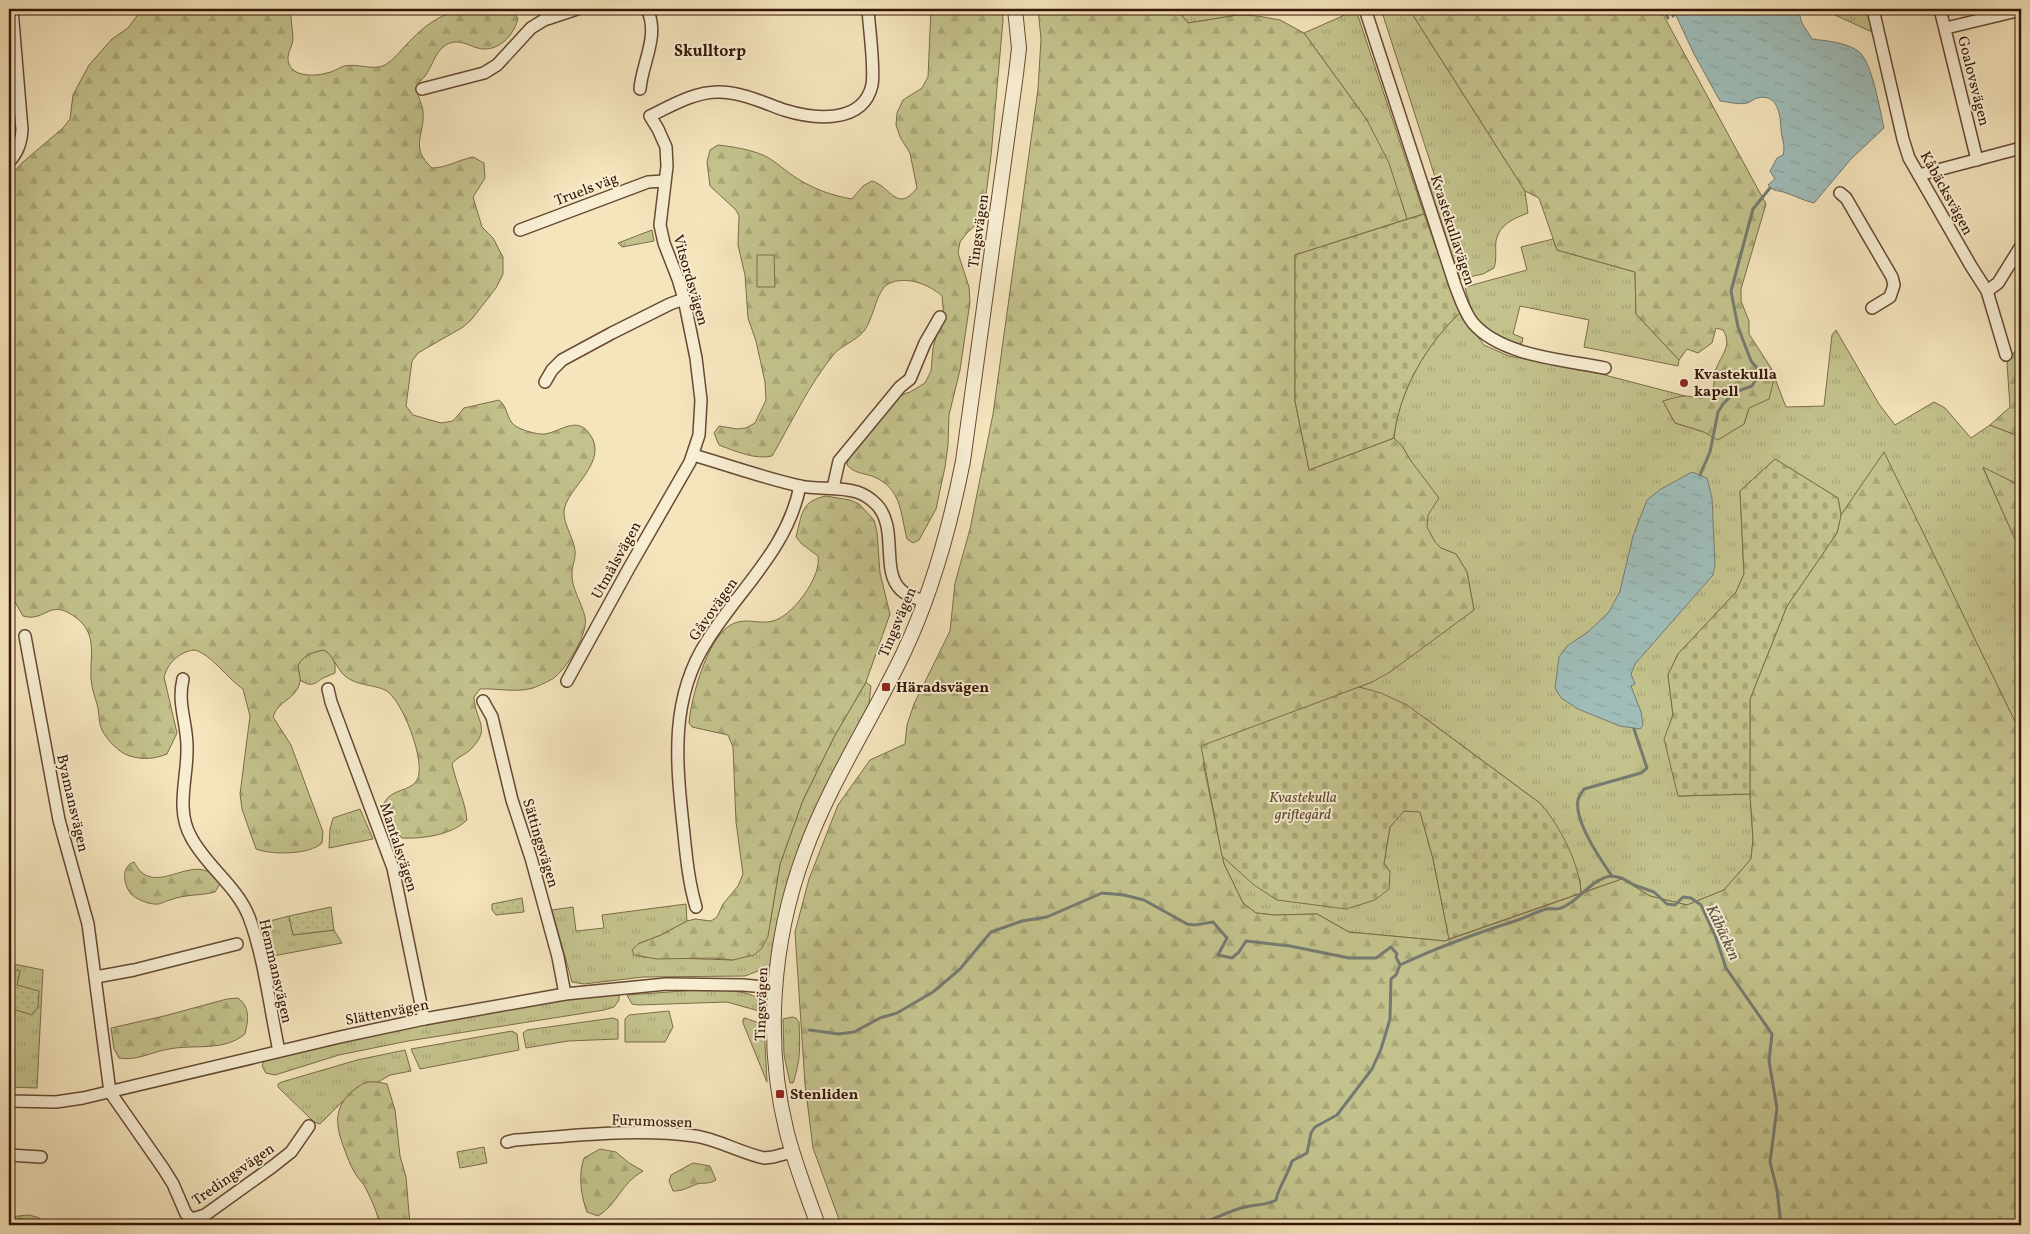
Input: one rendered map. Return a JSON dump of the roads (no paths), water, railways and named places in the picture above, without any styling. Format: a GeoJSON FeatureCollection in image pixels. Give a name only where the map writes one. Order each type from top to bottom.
{"type":"FeatureCollection","features":[{"type":"Feature","properties":{"kind":"street"},"geometry":{"type":"LineString","coordinates":[[9,162],[18,150],[22,130],[12,9]]}},
{"type":"Feature","properties":{"kind":"street"},"geometry":{"type":"LineString","coordinates":[[422,89],[475,76],[490,70],[497,65],[531,28],[544,20],[577,9]]}},
{"type":"Feature","properties":{"kind":"street"},"geometry":{"type":"LineString","coordinates":[[640,90],[652,31],[650,14],[647,9]]}},
{"type":"Feature","properties":{"kind":"street","name":"Vitsordsvägen"},"geometry":{"type":"LineString","coordinates":[[693,455],[699,435],[701,400],[696,358],[684,299],[664,243],[660,225],[667,157],[666,147],[650,116],[694,96],[715,92],[737,94],[804,115],[831,116],[849,113],[857,108],[867,97],[872,83],[868,9]]}},
{"type":"Feature","properties":{"kind":"street","name":"Tingsvägen"},"geometry":{"type":"LineString","coordinates":[[818,1225],[792,1152],[777,1072],[774,1036],[775,988],[784,927],[804,854],[833,789],[903,654],[925,602],[948,526],[963,461],[1016,74],[1018,40],[1015,9]]}},
{"type":"Feature","properties":{"kind":"street","name":"Kvastekullavägen"},"geometry":{"type":"LineString","coordinates":[[1365,9],[1455,285],[1466,313],[1482,332],[1502,344],[1526,352],[1605,368]]}},
{"type":"Feature","properties":{"kind":"street","name":"Kåbäcksvägen"},"geometry":{"type":"LineString","coordinates":[[1873,9],[1903,140],[1909,158],[1971,266],[1988,291],[2006,355]]}},
{"type":"Feature","properties":{"kind":"street","name":"Goalovsvägen"},"geometry":{"type":"LineString","coordinates":[[1940,9],[1977,160]]}},
{"type":"Feature","properties":{"kind":"street"},"geometry":{"type":"LineString","coordinates":[[1946,28],[2021,10]]}},
{"type":"Feature","properties":{"kind":"street"},"geometry":{"type":"LineString","coordinates":[[1919,174],[2021,148]]}},
{"type":"Feature","properties":{"kind":"street","name":"Truels väg"},"geometry":{"type":"LineString","coordinates":[[520,230],[648,182],[664,181]]}},
{"type":"Feature","properties":{"kind":"street"},"geometry":{"type":"LineString","coordinates":[[1840,192],[1846,198],[1892,277],[1894,285],[1890,297],[1872,308]]}},
{"type":"Feature","properties":{"kind":"street"},"geometry":{"type":"LineString","coordinates":[[1988,291],[1998,283],[2021,246]]}},
{"type":"Feature","properties":{"kind":"street"},"geometry":{"type":"LineString","coordinates":[[545,382],[552,370],[562,360],[612,333],[684,299]]}},
{"type":"Feature","properties":{"kind":"street"},"geometry":{"type":"LineString","coordinates":[[833,488],[839,461],[900,387],[910,379],[925,343],[940,317]]}},
{"type":"Feature","properties":{"kind":"street"},"geometry":{"type":"LineString","coordinates":[[693,455],[800,486],[858,492],[876,504],[886,521],[889,534],[892,576],[896,584],[907,593],[925,602]]}},
{"type":"Feature","properties":{"kind":"street","name":"Utmålsvägen"},"geometry":{"type":"LineString","coordinates":[[567,681],[628,568],[693,455]]}},
{"type":"Feature","properties":{"kind":"street","name":"Gåvovägen"},"geometry":{"type":"LineString","coordinates":[[696,907],[690,887],[678,774],[677,735],[679,716],[693,669],[706,641],[780,539],[795,508],[800,486]]}},
{"type":"Feature","properties":{"kind":"street","name":"Byamansvägen"},"geometry":{"type":"LineString","coordinates":[[25,636],[59,820],[88,924],[110,1092]]}},
{"type":"Feature","properties":{"kind":"street","name":"Hemmansvägen"},"geometry":{"type":"LineString","coordinates":[[183,679],[180,693],[187,747],[183,792],[184,823],[197,847],[233,890],[250,919],[256,938],[279,1051]]}},
{"type":"Feature","properties":{"kind":"street","name":"Mantalsvägen"},"geometry":{"type":"LineString","coordinates":[[328,689],[331,702],[393,868],[424,1019]]}},
{"type":"Feature","properties":{"kind":"street","name":"Sättingsvägen"},"geometry":{"type":"LineString","coordinates":[[483,701],[492,717],[512,800],[531,858],[558,957],[565,994]]}},
{"type":"Feature","properties":{"kind":"street"},"geometry":{"type":"LineString","coordinates":[[96,977],[134,970],[237,944]]}},
{"type":"Feature","properties":{"kind":"street","name":"Slättenvägen"},"geometry":{"type":"LineString","coordinates":[[9,1101],[56,1102],[110,1092],[279,1051],[424,1019],[565,994],[666,984],[742,985],[775,988]]}},
{"type":"Feature","properties":{"kind":"street","name":"Tredingsvägen"},"geometry":{"type":"LineString","coordinates":[[110,1092],[163,1168],[173,1184],[186,1214],[192,1220],[205,1215],[291,1152],[309,1126]]}},
{"type":"Feature","properties":{"kind":"street","name":"Furumossen"},"geometry":{"type":"LineString","coordinates":[[508,1142],[594,1134],[652,1134],[706,1138],[764,1158],[792,1152]]}},
{"type":"Feature","properties":{"kind":"street"},"geometry":{"type":"LineString","coordinates":[[9,1155],[41,1157]]}},
{"type":"Feature","properties":{"kind":"water"},"geometry":{"type":"Polygon","coordinates":[[[1673,9],[1790,9],[1800,16],[1812,39],[1836,42],[1858,51],[1863,56],[1875,86],[1884,128],[1851,159],[1814,203],[1772,189],[1768,185],[1775,179],[1770,171],[1777,158],[1783,155],[1784,151],[1779,111],[1774,102],[1764,97],[1744,104],[1720,101],[1694,54],[1673,9]]]}},
{"type":"Feature","properties":{"kind":"water"},"geometry":{"type":"Polygon","coordinates":[[[1692,472],[1707,478],[1712,498],[1715,565],[1713,575],[1635,664],[1631,674],[1635,684],[1631,686],[1641,712],[1643,725],[1640,729],[1620,726],[1578,709],[1561,698],[1555,688],[1559,657],[1567,646],[1588,632],[1609,612],[1620,591],[1633,536],[1647,500],[1661,489],[1692,472]]]}},
{"type":"Feature","properties":{"kind":"waterway"},"geometry":{"type":"LineString","coordinates":[[1663,9],[1668,18]]}},
{"type":"Feature","properties":{"kind":"waterway"},"geometry":{"type":"LineString","coordinates":[[1700,475],[1710,452],[1718,412],[1735,392],[1752,386],[1758,376],[1757,368],[1751,361],[1738,327],[1731,291],[1753,209],[1770,188]]}},
{"type":"Feature","properties":{"kind":"waterway","name":"Kåbäcken"},"geometry":{"type":"LineString","coordinates":[[1634,729],[1647,768],[1641,773],[1584,789],[1578,800],[1580,818],[1589,840],[1612,876],[1622,878],[1634,885],[1654,892],[1667,904],[1675,905],[1683,897],[1691,898],[1701,905],[1716,938],[1726,968],[1772,1034],[1769,1061],[1777,1108],[1770,1162],[1777,1190],[1781,1225]]}},
{"type":"Feature","properties":{"kind":"waterway"},"geometry":{"type":"LineString","coordinates":[[1200,1225],[1233,1211],[1276,1200],[1292,1161],[1307,1153],[1311,1133],[1315,1127],[1337,1115],[1372,1069],[1381,1049],[1390,1019],[1391,979],[1396,975],[1400,965],[1429,952],[1542,910],[1561,908],[1568,905],[1598,881],[1612,876]]}},
{"type":"Feature","properties":{"kind":"waterway"},"geometry":{"type":"LineString","coordinates":[[809,1030],[839,1034],[854,1032],[880,1018],[897,1013],[933,992],[960,969],[991,932],[1022,921],[1047,917],[1102,893],[1124,895],[1144,900],[1187,924],[1195,925],[1213,922],[1227,938],[1218,955],[1232,958],[1239,952],[1246,941],[1290,946],[1349,958],[1376,958],[1391,947],[1397,954],[1396,957],[1400,965]]}},
{"type":"Feature","properties":{"kind":"place","name":"Kvastekulla kapell"},"geometry":{"type":"Point","coordinates":[1684,383]}},
{"type":"Feature","properties":{"kind":"place","name":"Häradsvägen"},"geometry":{"type":"Point","coordinates":[886,687]}},
{"type":"Feature","properties":{"kind":"place","name":"Stenliden"},"geometry":{"type":"Point","coordinates":[780,1094]}},
{"type":"Feature","properties":{"kind":"district","name":"Skulltorp"},"geometry":{"type":"Point","coordinates":[710,50]}},
{"type":"Feature","properties":{"kind":"park label","name":"Kvastekulla griftegård"},"geometry":{"type":"Point","coordinates":[1303,806]}}]}
